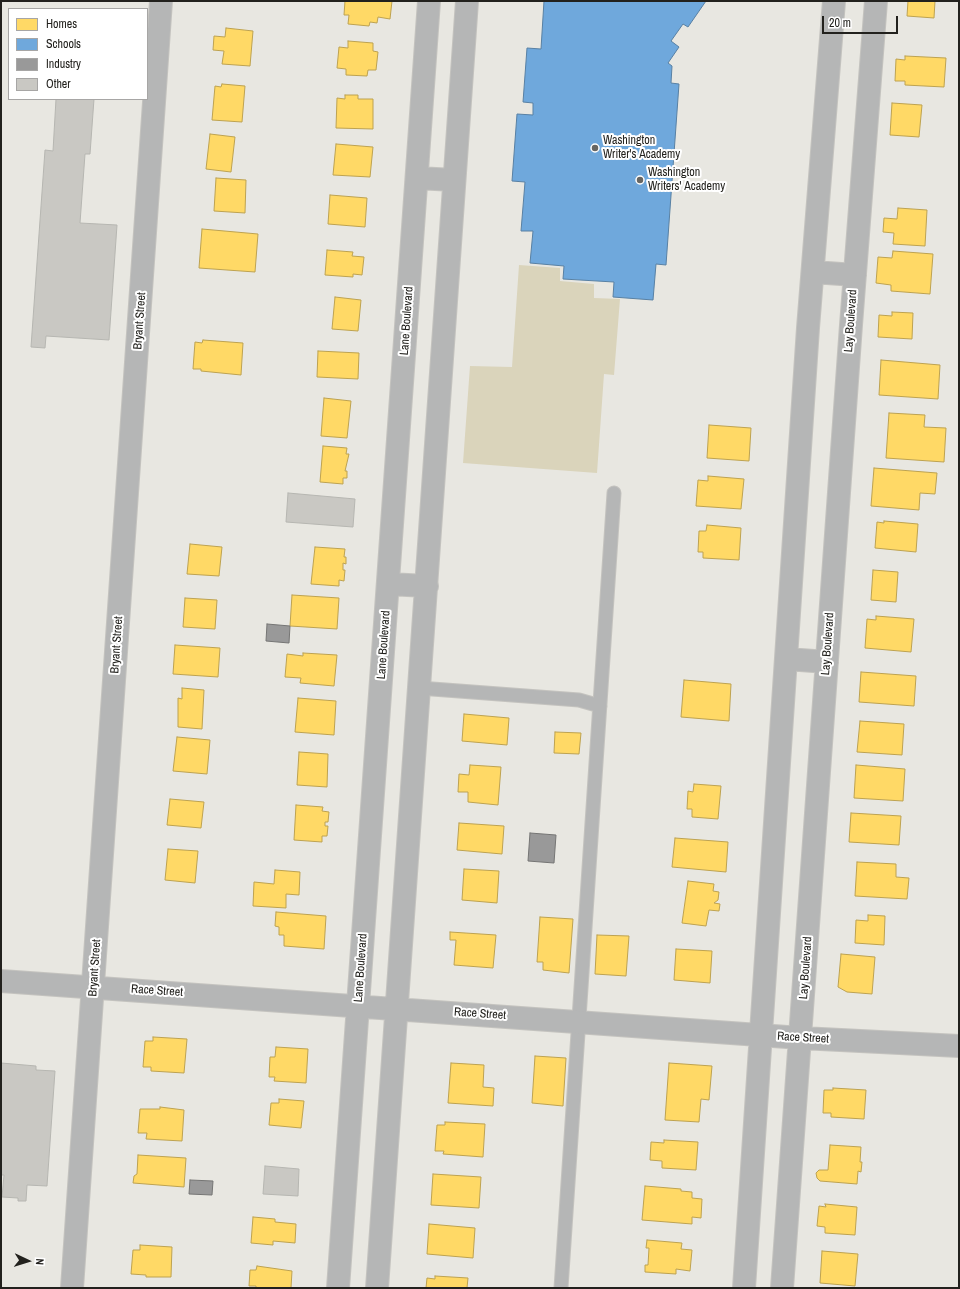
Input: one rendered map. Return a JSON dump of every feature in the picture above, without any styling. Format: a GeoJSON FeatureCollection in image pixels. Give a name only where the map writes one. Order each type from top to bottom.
{"type":"FeatureCollection","features":[{"type":"Feature","properties":{"kind":"street","name":"Bryant Street"},"geometry":{"type":"LineString","coordinates":[[72,1288],[162,1]]}},
{"type":"Feature","properties":{"kind":"street","name":"Lane Boulevard"},"geometry":{"type":"LineString","coordinates":[[338,1288],[430,1]]}},
{"type":"Feature","properties":{"kind":"street"},"geometry":{"type":"LineString","coordinates":[[376,1288],[397,1010],[467,1]]}},
{"type":"Feature","properties":{"kind":"street"},"geometry":{"type":"LineString","coordinates":[[744,1288],[813,272],[834,1]]}},
{"type":"Feature","properties":{"kind":"street","name":"Lay Boulevard"},"geometry":{"type":"LineString","coordinates":[[782,1288],[876,1]]}},
{"type":"Feature","properties":{"kind":"street"},"geometry":{"type":"LineString","coordinates":[[417,178],[454,180]]}},
{"type":"Feature","properties":{"kind":"street"},"geometry":{"type":"LineString","coordinates":[[813,272],[855,275]]}},
{"type":"Feature","properties":{"kind":"street"},"geometry":{"type":"LineString","coordinates":[[388,584],[426,586]]}},
{"type":"Feature","properties":{"kind":"street"},"geometry":{"type":"LineString","coordinates":[[787,659],[827,662]]}},
{"type":"Feature","properties":{"kind":"street","name":"Race Street"},"geometry":{"type":"LineString","coordinates":[[1,981],[800,1038],[959,1046]]}},
{"type":"Feature","properties":{"kind":"lane"},"geometry":{"type":"LineString","coordinates":[[561,1288],[614,493]]}},
{"type":"Feature","properties":{"kind":"lane"},"geometry":{"type":"LineString","coordinates":[[419,688],[579,700],[600,706]]}},
{"type":"Feature","properties":{"kind":"shaded area"},"geometry":{"type":"Polygon","coordinates":[[[519,265],[560,268],[560,281],[594,284],[594,298],[620,299],[614,375],[604,374],[597,473],[463,463],[470,366],[512,367],[519,265]]]}},
{"type":"Feature","properties":{"kind":"building: Homes"},"geometry":{"type":"Polygon","coordinates":[[[345,1],[392,1],[390,19],[378,17],[377,23],[370,22],[369,26],[348,24],[349,15],[344,15],[345,1]]]}},
{"type":"Feature","properties":{"kind":"building: Homes"},"geometry":{"type":"Polygon","coordinates":[[[908,1],[935,1],[934,18],[907,16],[908,1]]]}},
{"type":"Feature","properties":{"kind":"building: Homes"},"geometry":{"type":"Polygon","coordinates":[[[226,28],[253,31],[250,66],[222,64],[224,51],[213,50],[214,36],[225,37],[226,28]]]}},
{"type":"Feature","properties":{"kind":"building: Homes"},"geometry":{"type":"Polygon","coordinates":[[[348,41],[373,43],[373,51],[378,52],[376,70],[368,70],[367,76],[346,75],[346,69],[337,68],[339,47],[348,48],[348,41]]]}},
{"type":"Feature","properties":{"kind":"building: Homes"},"geometry":{"type":"Polygon","coordinates":[[[905,56],[946,58],[944,87],[905,85],[905,81],[895,81],[896,59],[905,60],[905,56]]]}},
{"type":"Feature","properties":{"kind":"building: Homes"},"geometry":{"type":"Polygon","coordinates":[[[222,84],[245,86],[242,122],[212,120],[215,86],[221,87],[222,84]]]}},
{"type":"Feature","properties":{"kind":"building: Homes"},"geometry":{"type":"Polygon","coordinates":[[[345,95],[358,95],[358,99],[373,99],[373,129],[336,128],[337,98],[345,99],[345,95]]]}},
{"type":"Feature","properties":{"kind":"building: Homes"},"geometry":{"type":"Polygon","coordinates":[[[892,103],[922,105],[919,137],[890,135],[892,103]]]}},
{"type":"Feature","properties":{"kind":"building: Homes"},"geometry":{"type":"Polygon","coordinates":[[[210,134],[235,137],[231,172],[206,169],[210,134]]]}},
{"type":"Feature","properties":{"kind":"building: Homes"},"geometry":{"type":"Polygon","coordinates":[[[336,144],[373,147],[370,177],[333,175],[336,144]]]}},
{"type":"Feature","properties":{"kind":"building: Homes"},"geometry":{"type":"Polygon","coordinates":[[[216,178],[246,180],[245,213],[214,211],[216,178]]]}},
{"type":"Feature","properties":{"kind":"building: Homes"},"geometry":{"type":"Polygon","coordinates":[[[330,195],[367,198],[365,227],[328,224],[330,195]]]}},
{"type":"Feature","properties":{"kind":"building: Homes"},"geometry":{"type":"Polygon","coordinates":[[[898,208],[927,210],[925,246],[893,244],[894,233],[883,232],[884,218],[897,219],[898,208]]]}},
{"type":"Feature","properties":{"kind":"building: Homes"},"geometry":{"type":"Polygon","coordinates":[[[202,229],[258,234],[255,272],[199,268],[202,229]]]}},
{"type":"Feature","properties":{"kind":"building: Homes"},"geometry":{"type":"Polygon","coordinates":[[[327,250],[353,252],[352,256],[364,257],[362,275],[353,274],[353,277],[325,275],[327,250]]]}},
{"type":"Feature","properties":{"kind":"building: Homes"},"geometry":{"type":"Polygon","coordinates":[[[893,251],[933,254],[930,294],[891,291],[891,285],[876,283],[878,257],[892,258],[893,251]]]}},
{"type":"Feature","properties":{"kind":"building: Homes"},"geometry":{"type":"Polygon","coordinates":[[[335,297],[361,300],[358,331],[332,329],[335,297]]]}},
{"type":"Feature","properties":{"kind":"building: Homes"},"geometry":{"type":"Polygon","coordinates":[[[892,312],[913,313],[912,339],[878,337],[879,315],[892,316],[892,312]]]}},
{"type":"Feature","properties":{"kind":"building: Homes"},"geometry":{"type":"Polygon","coordinates":[[[203,340],[243,343],[241,375],[193,369],[195,342],[202,343],[203,340]]]}},
{"type":"Feature","properties":{"kind":"building: Homes"},"geometry":{"type":"Polygon","coordinates":[[[318,351],[359,353],[358,379],[317,377],[318,351]]]}},
{"type":"Feature","properties":{"kind":"building: Homes"},"geometry":{"type":"Polygon","coordinates":[[[881,360],[940,365],[938,399],[879,395],[881,360]]]}},
{"type":"Feature","properties":{"kind":"building: Homes"},"geometry":{"type":"Polygon","coordinates":[[[324,398],[351,401],[347,438],[321,436],[324,398]]]}},
{"type":"Feature","properties":{"kind":"building: Homes"},"geometry":{"type":"Polygon","coordinates":[[[889,413],[925,415],[924,427],[946,428],[944,462],[886,458],[889,413]]]}},
{"type":"Feature","properties":{"kind":"building: Homes"},"geometry":{"type":"Polygon","coordinates":[[[709,425],[751,428],[749,461],[707,458],[709,425]]]}},
{"type":"Feature","properties":{"kind":"building: Homes"},"geometry":{"type":"Polygon","coordinates":[[[323,446],[347,448],[346,454],[349,454],[345,471],[347,471],[347,478],[343,478],[343,484],[320,482],[323,446]]]}},
{"type":"Feature","properties":{"kind":"building: Homes"},"geometry":{"type":"Polygon","coordinates":[[[874,468],[937,473],[935,494],[920,493],[919,510],[871,506],[874,468]]]}},
{"type":"Feature","properties":{"kind":"building: Homes"},"geometry":{"type":"Polygon","coordinates":[[[708,476],[744,479],[741,509],[696,506],[698,480],[708,481],[708,476]]]}},
{"type":"Feature","properties":{"kind":"building: Homes"},"geometry":{"type":"Polygon","coordinates":[[[884,521],[918,524],[916,552],[875,548],[877,522],[884,523],[884,521]]]}},
{"type":"Feature","properties":{"kind":"building: Homes"},"geometry":{"type":"Polygon","coordinates":[[[707,525],[741,528],[739,560],[703,558],[703,552],[698,552],[699,531],[706,531],[707,525]]]}},
{"type":"Feature","properties":{"kind":"building: Homes"},"geometry":{"type":"Polygon","coordinates":[[[190,544],[222,547],[219,576],[187,574],[190,544]]]}},
{"type":"Feature","properties":{"kind":"building: Homes"},"geometry":{"type":"Polygon","coordinates":[[[315,547],[345,549],[344,557],[346,557],[346,564],[343,563],[343,570],[345,570],[344,581],[339,580],[339,586],[311,584],[315,547]]]}},
{"type":"Feature","properties":{"kind":"building: Homes"},"geometry":{"type":"Polygon","coordinates":[[[873,570],[898,572],[896,602],[871,600],[873,570]]]}},
{"type":"Feature","properties":{"kind":"building: Homes"},"geometry":{"type":"Polygon","coordinates":[[[292,595],[339,598],[337,629],[290,626],[292,595]]]}},
{"type":"Feature","properties":{"kind":"building: Homes"},"geometry":{"type":"Polygon","coordinates":[[[185,598],[217,600],[215,629],[183,627],[185,598]]]}},
{"type":"Feature","properties":{"kind":"building: Homes"},"geometry":{"type":"Polygon","coordinates":[[[876,616],[914,619],[911,652],[865,648],[867,619],[876,620],[876,616]]]}},
{"type":"Feature","properties":{"kind":"building: Homes"},"geometry":{"type":"Polygon","coordinates":[[[175,645],[220,648],[218,677],[173,674],[175,645]]]}},
{"type":"Feature","properties":{"kind":"building: Homes"},"geometry":{"type":"Polygon","coordinates":[[[303,653],[337,655],[334,686],[300,683],[301,678],[285,677],[287,654],[303,656],[303,653]]]}},
{"type":"Feature","properties":{"kind":"building: Homes"},"geometry":{"type":"Polygon","coordinates":[[[861,672],[916,676],[914,706],[859,702],[861,672]]]}},
{"type":"Feature","properties":{"kind":"building: Homes"},"geometry":{"type":"Polygon","coordinates":[[[684,680],[731,684],[729,721],[681,717],[684,680]]]}},
{"type":"Feature","properties":{"kind":"building: Homes"},"geometry":{"type":"Polygon","coordinates":[[[182,688],[204,690],[202,729],[178,727],[178,698],[182,699],[182,688]]]}},
{"type":"Feature","properties":{"kind":"building: Homes"},"geometry":{"type":"Polygon","coordinates":[[[298,698],[336,701],[334,735],[295,732],[298,698]]]}},
{"type":"Feature","properties":{"kind":"building: Homes"},"geometry":{"type":"Polygon","coordinates":[[[464,714],[509,718],[507,745],[462,741],[464,714]]]}},
{"type":"Feature","properties":{"kind":"building: Homes"},"geometry":{"type":"Polygon","coordinates":[[[860,721],[904,724],[902,755],[857,752],[860,721]]]}},
{"type":"Feature","properties":{"kind":"building: Homes"},"geometry":{"type":"Polygon","coordinates":[[[555,732],[581,733],[579,754],[554,753],[555,732]]]}},
{"type":"Feature","properties":{"kind":"building: Homes"},"geometry":{"type":"Polygon","coordinates":[[[177,737],[210,740],[207,774],[173,771],[177,737]]]}},
{"type":"Feature","properties":{"kind":"building: Homes"},"geometry":{"type":"Polygon","coordinates":[[[299,752],[328,754],[327,787],[297,785],[299,752]]]}},
{"type":"Feature","properties":{"kind":"building: Homes"},"geometry":{"type":"Polygon","coordinates":[[[470,765],[501,767],[498,805],[468,802],[468,792],[458,792],[459,774],[469,775],[470,765]]]}},
{"type":"Feature","properties":{"kind":"building: Homes"},"geometry":{"type":"Polygon","coordinates":[[[856,765],[905,769],[903,801],[854,798],[856,765]]]}},
{"type":"Feature","properties":{"kind":"building: Homes"},"geometry":{"type":"Polygon","coordinates":[[[694,784],[721,786],[718,819],[692,817],[692,809],[687,809],[688,791],[693,792],[694,784]]]}},
{"type":"Feature","properties":{"kind":"building: Homes"},"geometry":{"type":"Polygon","coordinates":[[[170,799],[204,802],[201,828],[167,825],[170,799]]]}},
{"type":"Feature","properties":{"kind":"building: Homes"},"geometry":{"type":"Polygon","coordinates":[[[296,805],[323,807],[322,811],[329,812],[328,822],[325,822],[325,826],[328,826],[327,836],[322,836],[322,842],[294,840],[296,805]]]}},
{"type":"Feature","properties":{"kind":"building: Homes"},"geometry":{"type":"Polygon","coordinates":[[[851,813],[901,816],[899,845],[849,842],[851,813]]]}},
{"type":"Feature","properties":{"kind":"building: Homes"},"geometry":{"type":"Polygon","coordinates":[[[459,823],[504,826],[502,854],[457,850],[459,823]]]}},
{"type":"Feature","properties":{"kind":"building: Homes"},"geometry":{"type":"Polygon","coordinates":[[[675,838],[728,842],[726,872],[672,867],[675,838]]]}},
{"type":"Feature","properties":{"kind":"building: Homes"},"geometry":{"type":"Polygon","coordinates":[[[168,849],[198,851],[195,883],[165,880],[168,849]]]}},
{"type":"Feature","properties":{"kind":"building: Homes"},"geometry":{"type":"Polygon","coordinates":[[[857,862],[896,864],[896,877],[909,878],[907,899],[855,896],[857,862]]]}},
{"type":"Feature","properties":{"kind":"building: Homes"},"geometry":{"type":"Polygon","coordinates":[[[464,869],[499,871],[497,903],[462,900],[464,869]]]}},
{"type":"Feature","properties":{"kind":"building: Homes"},"geometry":{"type":"Polygon","coordinates":[[[275,870],[300,872],[299,895],[286,894],[286,908],[253,906],[254,882],[274,884],[275,870]]]}},
{"type":"Feature","properties":{"kind":"building: Homes"},"geometry":{"type":"Polygon","coordinates":[[[688,881],[714,884],[713,891],[719,892],[718,900],[714,903],[720,904],[719,911],[709,910],[706,926],[682,923],[688,881]]]}},
{"type":"Feature","properties":{"kind":"building: Homes"},"geometry":{"type":"Polygon","coordinates":[[[276,912],[326,916],[324,949],[284,946],[284,935],[279,935],[279,927],[275,926],[276,912]]]}},
{"type":"Feature","properties":{"kind":"building: Homes"},"geometry":{"type":"Polygon","coordinates":[[[868,915],[885,916],[884,945],[855,943],[856,920],[868,921],[868,915]]]}},
{"type":"Feature","properties":{"kind":"building: Homes"},"geometry":{"type":"Polygon","coordinates":[[[540,917],[573,919],[569,973],[543,970],[543,962],[537,962],[540,917]]]}},
{"type":"Feature","properties":{"kind":"building: Homes"},"geometry":{"type":"Polygon","coordinates":[[[450,932],[496,935],[493,968],[454,965],[456,940],[450,940],[450,932]]]}},
{"type":"Feature","properties":{"kind":"building: Homes"},"geometry":{"type":"Polygon","coordinates":[[[597,935],[629,936],[626,976],[595,974],[597,935]]]}},
{"type":"Feature","properties":{"kind":"building: Homes"},"geometry":{"type":"Polygon","coordinates":[[[676,949],[712,951],[710,983],[674,980],[676,949]]]}},
{"type":"Feature","properties":{"kind":"building: Homes"},"geometry":{"type":"Polygon","coordinates":[[[841,954],[875,957],[872,994],[847,992],[838,987],[841,954]]]}},
{"type":"Feature","properties":{"kind":"building: Homes"},"geometry":{"type":"Polygon","coordinates":[[[153,1037],[187,1039],[184,1073],[151,1071],[151,1067],[143,1067],[145,1041],[153,1041],[153,1037]]]}},
{"type":"Feature","properties":{"kind":"building: Homes"},"geometry":{"type":"Polygon","coordinates":[[[276,1047],[308,1049],[306,1083],[274,1081],[275,1077],[269,1077],[270,1057],[275,1057],[276,1047]]]}},
{"type":"Feature","properties":{"kind":"building: Homes"},"geometry":{"type":"Polygon","coordinates":[[[535,1056],[566,1058],[563,1106],[532,1103],[535,1056]]]}},
{"type":"Feature","properties":{"kind":"building: Homes"},"geometry":{"type":"Polygon","coordinates":[[[451,1063],[484,1065],[483,1087],[494,1088],[493,1106],[448,1103],[451,1063]]]}},
{"type":"Feature","properties":{"kind":"building: Homes"},"geometry":{"type":"Polygon","coordinates":[[[669,1063],[712,1066],[709,1100],[701,1099],[699,1122],[665,1120],[669,1063]]]}},
{"type":"Feature","properties":{"kind":"building: Homes"},"geometry":{"type":"Polygon","coordinates":[[[833,1088],[866,1090],[864,1119],[831,1117],[831,1113],[823,1113],[824,1090],[833,1090],[833,1088]]]}},
{"type":"Feature","properties":{"kind":"building: Homes"},"geometry":{"type":"Polygon","coordinates":[[[279,1099],[304,1101],[301,1128],[269,1125],[271,1103],[279,1103],[279,1099]]]}},
{"type":"Feature","properties":{"kind":"building: Homes"},"geometry":{"type":"Polygon","coordinates":[[[160,1107],[184,1110],[182,1141],[146,1139],[147,1133],[138,1133],[140,1109],[160,1109],[160,1107]]]}},
{"type":"Feature","properties":{"kind":"building: Homes"},"geometry":{"type":"Polygon","coordinates":[[[445,1122],[485,1124],[483,1157],[443,1154],[444,1151],[435,1151],[437,1125],[445,1125],[445,1122]]]}},
{"type":"Feature","properties":{"kind":"building: Homes"},"geometry":{"type":"Polygon","coordinates":[[[664,1140],[698,1142],[696,1170],[662,1168],[662,1161],[650,1160],[651,1142],[664,1143],[664,1140]]]}},
{"type":"Feature","properties":{"kind":"building: Homes"},"geometry":{"type":"Polygon","coordinates":[[[830,1145],[861,1147],[861,1172],[858,1171],[857,1184],[820,1181],[817,1178],[816,1173],[819,1170],[828,1170],[830,1145]]]}},
{"type":"Feature","properties":{"kind":"building: Homes"},"geometry":{"type":"Polygon","coordinates":[[[138,1155],[186,1158],[184,1187],[133,1183],[134,1176],[137,1174],[138,1155]]]}},
{"type":"Feature","properties":{"kind":"building: Homes"},"geometry":{"type":"Polygon","coordinates":[[[433,1174],[481,1177],[479,1208],[431,1205],[433,1174]]]}},
{"type":"Feature","properties":{"kind":"building: Homes"},"geometry":{"type":"Polygon","coordinates":[[[645,1186],[681,1189],[681,1191],[692,1192],[692,1198],[702,1199],[701,1218],[692,1217],[692,1224],[642,1220],[645,1186]]]}},
{"type":"Feature","properties":{"kind":"building: Homes"},"geometry":{"type":"Polygon","coordinates":[[[825,1204],[857,1207],[855,1235],[825,1233],[825,1227],[817,1226],[819,1206],[826,1207],[825,1204]]]}},
{"type":"Feature","properties":{"kind":"building: Homes"},"geometry":{"type":"Polygon","coordinates":[[[253,1217],[275,1219],[275,1222],[296,1224],[295,1243],[273,1241],[273,1245],[251,1243],[253,1217]]]}},
{"type":"Feature","properties":{"kind":"building: Homes"},"geometry":{"type":"Polygon","coordinates":[[[429,1224],[475,1228],[473,1258],[427,1254],[429,1224]]]}},
{"type":"Feature","properties":{"kind":"building: Homes"},"geometry":{"type":"Polygon","coordinates":[[[647,1240],[682,1243],[681,1249],[692,1250],[690,1271],[676,1269],[676,1274],[645,1272],[645,1265],[648,1265],[649,1248],[646,1248],[647,1240]]]}},
{"type":"Feature","properties":{"kind":"building: Homes"},"geometry":{"type":"Polygon","coordinates":[[[140,1245],[172,1247],[171,1277],[146,1277],[146,1275],[131,1274],[133,1250],[140,1250],[140,1245]]]}},
{"type":"Feature","properties":{"kind":"building: Homes"},"geometry":{"type":"Polygon","coordinates":[[[822,1251],[858,1254],[855,1286],[820,1283],[822,1251]]]}},
{"type":"Feature","properties":{"kind":"building: Homes"},"geometry":{"type":"Polygon","coordinates":[[[257,1266],[292,1271],[291,1288],[256,1288],[256,1286],[249,1286],[250,1270],[256,1270],[257,1266]]]}},
{"type":"Feature","properties":{"kind":"building: Homes"},"geometry":{"type":"Polygon","coordinates":[[[435,1276],[468,1278],[467,1288],[426,1288],[427,1278],[435,1279],[435,1276]]]}},
{"type":"Feature","properties":{"kind":"building: Schools","name":"Washington Writer's Academy"},"geometry":{"type":"Polygon","coordinates":[[[544,1],[706,1],[688,27],[683,24],[671,41],[679,47],[668,63],[672,66],[671,83],[679,84],[666,265],[656,264],[653,300],[613,297],[614,282],[563,279],[564,266],[530,263],[533,231],[521,231],[525,182],[512,181],[517,114],[533,115],[533,103],[523,102],[527,48],[541,49],[544,1]]]}},
{"type":"Feature","properties":{"kind":"building: Industry"},"geometry":{"type":"Polygon","coordinates":[[[267,624],[290,626],[289,643],[266,641],[267,624]]]}},
{"type":"Feature","properties":{"kind":"building: Industry"},"geometry":{"type":"Polygon","coordinates":[[[530,833],[556,835],[554,863],[528,861],[530,833]]]}},
{"type":"Feature","properties":{"kind":"building: Industry"},"geometry":{"type":"Polygon","coordinates":[[[190,1180],[213,1181],[212,1195],[189,1194],[190,1180]]]}},
{"type":"Feature","properties":{"kind":"building: Other"},"geometry":{"type":"Polygon","coordinates":[[[56,100],[94,100],[90,154],[85,154],[80,223],[117,225],[109,340],[46,336],[45,348],[31,347],[45,150],[53,151],[56,100]]]}},
{"type":"Feature","properties":{"kind":"building: Other"},"geometry":{"type":"Polygon","coordinates":[[[288,493],[355,499],[353,527],[286,522],[288,493]]]}},
{"type":"Feature","properties":{"kind":"building: Other"},"geometry":{"type":"Polygon","coordinates":[[[1,1063],[36,1066],[36,1070],[55,1071],[47,1186],[27,1185],[26,1201],[18,1201],[18,1198],[2,1197],[4,1175],[1,1175],[1,1063]]]}},
{"type":"Feature","properties":{"kind":"building: Other"},"geometry":{"type":"Polygon","coordinates":[[[265,1166],[299,1169],[298,1196],[263,1194],[265,1166]]]}},
{"type":"Feature","properties":{"kind":"place","name":"Washington Writer's Academy"},"geometry":{"type":"Point","coordinates":[595,148]}},
{"type":"Feature","properties":{"kind":"place","name":"Washington Writers' Academy"},"geometry":{"type":"Point","coordinates":[640,180]}}]}
